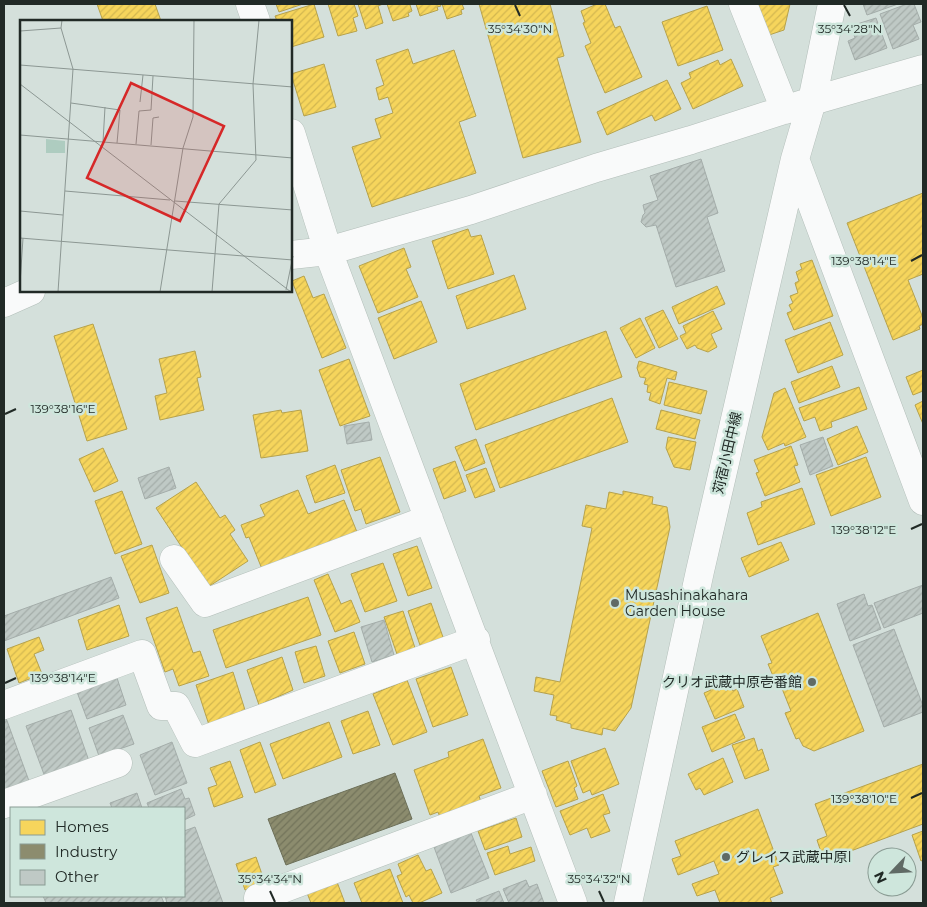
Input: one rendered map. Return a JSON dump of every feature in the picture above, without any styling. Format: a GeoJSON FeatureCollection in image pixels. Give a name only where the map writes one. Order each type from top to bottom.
{"type":"FeatureCollection","features":[{"type":"Feature","properties":{"kind":"street"},"geometry":{"type":"LineString","coordinates":[[250,4],[256,20]]}},
{"type":"Feature","properties":{"kind":"street"},"geometry":{"type":"LineString","coordinates":[[743,4],[786,110]]}},
{"type":"Feature","properties":{"kind":"street","name":"苅宿小田中線"},"geometry":{"type":"LineString","coordinates":[[628,903],[702,561],[795,159],[812,100],[832,4]]}},
{"type":"Feature","properties":{"kind":"street"},"geometry":{"type":"LineString","coordinates":[[292,255],[328,251],[471,210],[596,168],[691,140],[812,100],[923,69]]}},
{"type":"Feature","properties":{"kind":"street"},"geometry":{"type":"LineString","coordinates":[[292,136],[328,251],[476,640],[573,903]]}},
{"type":"Feature","properties":{"kind":"street"},"geometry":{"type":"LineString","coordinates":[[795,159],[923,501]]}},
{"type":"Feature","properties":{"kind":"street"},"geometry":{"type":"LineString","coordinates":[[4,303],[29,292]]}},
{"type":"Feature","properties":{"kind":"street"},"geometry":{"type":"LineString","coordinates":[[174,559],[204,602],[429,519]]}},
{"type":"Feature","properties":{"kind":"street"},"geometry":{"type":"LineString","coordinates":[[4,705],[142,654],[162,706],[176,706],[195,743],[476,640]]}},
{"type":"Feature","properties":{"kind":"street"},"geometry":{"type":"LineString","coordinates":[[4,804],[118,763]]}},
{"type":"Feature","properties":{"kind":"street"},"geometry":{"type":"LineString","coordinates":[[260,903],[258,898],[533,795]]}},
{"type":"Feature","properties":{"kind":"building: Homes"},"geometry":{"type":"Polygon","coordinates":[[[97,4],[155,4],[161,20],[103,20],[97,4]]]}},
{"type":"Feature","properties":{"kind":"building: Homes"},"geometry":{"type":"Polygon","coordinates":[[[276,4],[303,4],[279,12],[276,4]]]}},
{"type":"Feature","properties":{"kind":"building: Homes"},"geometry":{"type":"Polygon","coordinates":[[[314,4],[324,37],[292,47],[292,20],[277,20],[275,16],[314,4]]]}},
{"type":"Feature","properties":{"kind":"building: Homes"},"geometry":{"type":"Polygon","coordinates":[[[328,4],[354,4],[358,16],[353,18],[357,31],[338,36],[328,4]]]}},
{"type":"Feature","properties":{"kind":"building: Homes"},"geometry":{"type":"Polygon","coordinates":[[[358,4],[383,4],[378,6],[383,23],[366,29],[358,4]]]}},
{"type":"Feature","properties":{"kind":"building: Homes"},"geometry":{"type":"Polygon","coordinates":[[[387,4],[412,4],[410,5],[412,11],[408,13],[409,16],[393,21],[387,4]]]}},
{"type":"Feature","properties":{"kind":"building: Homes"},"geometry":{"type":"Polygon","coordinates":[[[416,4],[440,4],[441,6],[437,7],[438,10],[420,16],[416,4]]]}},
{"type":"Feature","properties":{"kind":"building: Homes"},"geometry":{"type":"Polygon","coordinates":[[[442,4],[462,4],[464,9],[461,10],[462,14],[447,19],[442,4]]]}},
{"type":"Feature","properties":{"kind":"building: Homes"},"geometry":{"type":"Polygon","coordinates":[[[479,4],[550,4],[564,56],[557,58],[581,142],[523,158],[479,4]]]}},
{"type":"Feature","properties":{"kind":"building: Homes"},"geometry":{"type":"Polygon","coordinates":[[[597,4],[605,4],[615,28],[620,26],[642,77],[605,93],[585,46],[591,43],[583,23],[585,22],[581,11],[597,4]]]}},
{"type":"Feature","properties":{"kind":"building: Homes"},"geometry":{"type":"Polygon","coordinates":[[[757,4],[790,4],[784,30],[769,35],[757,4]]]}},
{"type":"Feature","properties":{"kind":"building: Homes"},"geometry":{"type":"Polygon","coordinates":[[[707,6],[723,50],[678,66],[662,22],[707,6]]]}},
{"type":"Feature","properties":{"kind":"building: Homes"},"geometry":{"type":"Polygon","coordinates":[[[408,49],[413,64],[454,50],[476,116],[459,122],[476,173],[372,207],[352,147],[381,138],[375,119],[393,113],[388,97],[379,100],[376,88],[384,85],[376,60],[408,49]]]}},
{"type":"Feature","properties":{"kind":"building: Homes"},"geometry":{"type":"Polygon","coordinates":[[[731,59],[743,86],[693,109],[681,83],[691,78],[689,73],[718,60],[720,65],[731,59]]]}},
{"type":"Feature","properties":{"kind":"building: Homes"},"geometry":{"type":"Polygon","coordinates":[[[324,64],[336,107],[304,116],[292,74],[324,64]]]}},
{"type":"Feature","properties":{"kind":"building: Homes"},"geometry":{"type":"Polygon","coordinates":[[[667,80],[681,109],[655,121],[652,115],[607,135],[597,112],[667,80]]]}},
{"type":"Feature","properties":{"kind":"building: Homes"},"geometry":{"type":"Polygon","coordinates":[[[923,193],[923,274],[908,280],[923,318],[923,324],[919,326],[920,329],[893,340],[847,223],[923,193]]]}},
{"type":"Feature","properties":{"kind":"building: Homes"},"geometry":{"type":"Polygon","coordinates":[[[468,229],[471,237],[481,235],[494,274],[448,289],[432,241],[468,229]]]}},
{"type":"Feature","properties":{"kind":"building: Homes"},"geometry":{"type":"Polygon","coordinates":[[[404,248],[411,267],[406,269],[418,297],[378,313],[359,266],[404,248]]]}},
{"type":"Feature","properties":{"kind":"building: Homes"},"geometry":{"type":"Polygon","coordinates":[[[812,260],[833,316],[794,330],[787,313],[792,311],[789,305],[793,303],[790,296],[798,293],[795,283],[799,281],[796,272],[802,269],[800,264],[812,260]]]}},
{"type":"Feature","properties":{"kind":"building: Homes"},"geometry":{"type":"Polygon","coordinates":[[[514,275],[526,309],[467,329],[456,296],[514,275]]]}},
{"type":"Feature","properties":{"kind":"building: Homes"},"geometry":{"type":"Polygon","coordinates":[[[304,276],[313,298],[324,294],[346,348],[322,358],[292,281],[304,276]]]}},
{"type":"Feature","properties":{"kind":"building: Homes"},"geometry":{"type":"Polygon","coordinates":[[[717,286],[725,304],[679,324],[672,307],[717,286]]]}},
{"type":"Feature","properties":{"kind":"building: Homes"},"geometry":{"type":"Polygon","coordinates":[[[421,301],[437,342],[394,359],[378,318],[421,301]]]}},
{"type":"Feature","properties":{"kind":"building: Homes"},"geometry":{"type":"Polygon","coordinates":[[[663,310],[678,339],[659,348],[645,318],[663,310]]]}},
{"type":"Feature","properties":{"kind":"building: Homes"},"geometry":{"type":"Polygon","coordinates":[[[713,311],[722,329],[711,334],[717,347],[708,352],[697,348],[695,345],[687,349],[680,336],[686,333],[683,326],[713,311]]]}},
{"type":"Feature","properties":{"kind":"building: Homes"},"geometry":{"type":"Polygon","coordinates":[[[640,318],[655,348],[636,358],[620,328],[640,318]]]}},
{"type":"Feature","properties":{"kind":"building: Homes"},"geometry":{"type":"Polygon","coordinates":[[[830,322],[843,355],[798,373],[785,340],[830,322]]]}},
{"type":"Feature","properties":{"kind":"building: Homes"},"geometry":{"type":"Polygon","coordinates":[[[93,324],[127,429],[87,441],[54,336],[93,324]]]}},
{"type":"Feature","properties":{"kind":"building: Homes"},"geometry":{"type":"Polygon","coordinates":[[[606,331],[622,377],[476,430],[460,384],[606,331]]]}},
{"type":"Feature","properties":{"kind":"building: Homes"},"geometry":{"type":"Polygon","coordinates":[[[195,351],[201,377],[197,378],[204,410],[160,420],[155,396],[167,393],[159,359],[195,351]]]}},
{"type":"Feature","properties":{"kind":"building: Homes"},"geometry":{"type":"Polygon","coordinates":[[[349,359],[370,416],[340,426],[319,370],[349,359]]]}},
{"type":"Feature","properties":{"kind":"building: Homes"},"geometry":{"type":"Polygon","coordinates":[[[639,361],[677,372],[675,380],[667,378],[660,404],[649,400],[651,393],[647,392],[648,385],[644,384],[646,378],[640,377],[637,368],[639,361]]]}},
{"type":"Feature","properties":{"kind":"building: Homes"},"geometry":{"type":"Polygon","coordinates":[[[832,366],[840,387],[799,403],[791,382],[832,366]]]}},
{"type":"Feature","properties":{"kind":"building: Homes"},"geometry":{"type":"Polygon","coordinates":[[[923,370],[923,391],[913,395],[906,377],[923,370]]]}},
{"type":"Feature","properties":{"kind":"building: Homes"},"geometry":{"type":"Polygon","coordinates":[[[669,382],[707,391],[701,414],[664,405],[669,382]]]}},
{"type":"Feature","properties":{"kind":"building: Homes"},"geometry":{"type":"Polygon","coordinates":[[[859,387],[867,409],[831,422],[832,427],[820,431],[815,417],[804,421],[799,408],[859,387]]]}},
{"type":"Feature","properties":{"kind":"building: Homes"},"geometry":{"type":"Polygon","coordinates":[[[785,388],[806,437],[785,446],[784,443],[768,450],[762,437],[774,393],[785,388]]]}},
{"type":"Feature","properties":{"kind":"building: Homes"},"geometry":{"type":"Polygon","coordinates":[[[612,398],[628,442],[500,488],[485,445],[612,398]]]}},
{"type":"Feature","properties":{"kind":"building: Homes"},"geometry":{"type":"Polygon","coordinates":[[[923,401],[923,424],[915,405],[923,401]]]}},
{"type":"Feature","properties":{"kind":"building: Homes"},"geometry":{"type":"Polygon","coordinates":[[[281,410],[282,413],[301,410],[308,451],[261,458],[253,415],[281,410]]]}},
{"type":"Feature","properties":{"kind":"building: Homes"},"geometry":{"type":"Polygon","coordinates":[[[661,410],[700,420],[695,439],[656,429],[661,410]]]}},
{"type":"Feature","properties":{"kind":"building: Homes"},"geometry":{"type":"Polygon","coordinates":[[[857,426],[868,452],[838,465],[827,439],[857,426]]]}},
{"type":"Feature","properties":{"kind":"building: Homes"},"geometry":{"type":"Polygon","coordinates":[[[668,437],[696,442],[690,470],[674,467],[666,448],[668,437]]]}},
{"type":"Feature","properties":{"kind":"building: Homes"},"geometry":{"type":"Polygon","coordinates":[[[476,439],[485,463],[465,471],[455,447],[476,439]]]}},
{"type":"Feature","properties":{"kind":"building: Homes"},"geometry":{"type":"Polygon","coordinates":[[[791,446],[798,465],[794,466],[800,482],[765,496],[756,473],[759,472],[754,460],[791,446]]]}},
{"type":"Feature","properties":{"kind":"building: Homes"},"geometry":{"type":"Polygon","coordinates":[[[103,448],[118,481],[94,492],[79,459],[103,448]]]}},
{"type":"Feature","properties":{"kind":"building: Homes"},"geometry":{"type":"Polygon","coordinates":[[[380,457],[400,512],[366,524],[361,509],[355,511],[341,470],[380,457]]]}},
{"type":"Feature","properties":{"kind":"building: Homes"},"geometry":{"type":"Polygon","coordinates":[[[866,457],[881,497],[831,516],[816,475],[866,457]]]}},
{"type":"Feature","properties":{"kind":"building: Homes"},"geometry":{"type":"Polygon","coordinates":[[[455,461],[466,491],[444,499],[433,469],[455,461]]]}},
{"type":"Feature","properties":{"kind":"building: Homes"},"geometry":{"type":"Polygon","coordinates":[[[335,465],[345,493],[315,503],[306,476],[335,465]]]}},
{"type":"Feature","properties":{"kind":"building: Homes"},"geometry":{"type":"Polygon","coordinates":[[[486,468],[495,491],[475,498],[466,475],[486,468]]]}},
{"type":"Feature","properties":{"kind":"building: Homes"},"geometry":{"type":"Polygon","coordinates":[[[196,482],[220,518],[225,515],[235,530],[230,534],[248,561],[208,587],[156,508],[196,482]]]}},
{"type":"Feature","properties":{"kind":"building: Homes"},"geometry":{"type":"Polygon","coordinates":[[[802,488],[815,524],[758,545],[747,513],[762,507],[761,502],[802,488]]]}},
{"type":"Feature","properties":{"kind":"building: Homes"},"geometry":{"type":"Polygon","coordinates":[[[298,490],[308,514],[344,500],[357,532],[262,569],[249,537],[246,538],[241,525],[265,516],[260,505],[298,490]]]}},
{"type":"Feature","properties":{"kind":"building: Homes"},"geometry":{"type":"Polygon","coordinates":[[[122,491],[142,544],[115,554],[95,501],[122,491]]]}},
{"type":"Feature","properties":{"kind":"building: Homes","name":"Musashinakahara Garden House"},"geometry":{"type":"Polygon","coordinates":[[[623,491],[653,497],[652,504],[667,507],[670,527],[631,708],[615,731],[603,728],[602,735],[571,728],[571,724],[556,720],[557,716],[550,715],[554,695],[534,691],[536,677],[560,682],[592,528],[582,526],[586,505],[606,509],[609,492],[623,495],[623,491]]]}},
{"type":"Feature","properties":{"kind":"building: Homes"},"geometry":{"type":"Polygon","coordinates":[[[781,542],[789,560],[749,577],[741,558],[781,542]]]}},
{"type":"Feature","properties":{"kind":"building: Homes"},"geometry":{"type":"Polygon","coordinates":[[[152,545],[169,593],[140,603],[121,556],[152,545]]]}},
{"type":"Feature","properties":{"kind":"building: Homes"},"geometry":{"type":"Polygon","coordinates":[[[417,546],[432,588],[408,596],[393,554],[417,546]]]}},
{"type":"Feature","properties":{"kind":"building: Homes"},"geometry":{"type":"Polygon","coordinates":[[[383,563],[397,601],[365,612],[351,574],[383,563]]]}},
{"type":"Feature","properties":{"kind":"building: Homes"},"geometry":{"type":"Polygon","coordinates":[[[328,574],[341,604],[351,600],[360,622],[335,632],[314,580],[328,574]]]}},
{"type":"Feature","properties":{"kind":"building: Homes"},"geometry":{"type":"Polygon","coordinates":[[[308,597],[321,635],[226,668],[213,630],[308,597]]]}},
{"type":"Feature","properties":{"kind":"building: Homes"},"geometry":{"type":"Polygon","coordinates":[[[431,603],[444,640],[421,648],[408,611],[431,603]]]}},
{"type":"Feature","properties":{"kind":"building: Homes"},"geometry":{"type":"Polygon","coordinates":[[[119,605],[129,636],[87,650],[78,620],[119,605]]]}},
{"type":"Feature","properties":{"kind":"building: Homes"},"geometry":{"type":"Polygon","coordinates":[[[177,607],[193,653],[200,651],[209,676],[179,686],[173,669],[165,672],[146,618],[177,607]]]}},
{"type":"Feature","properties":{"kind":"building: Homes"},"geometry":{"type":"Polygon","coordinates":[[[403,611],[416,651],[398,657],[384,617],[403,611]]]}},
{"type":"Feature","properties":{"kind":"building: Homes","name":"クリオ武蔵中原壱番館"},"geometry":{"type":"Polygon","coordinates":[[[818,613],[864,731],[814,751],[803,746],[799,738],[796,739],[785,713],[791,711],[779,681],[776,683],[768,664],[772,663],[761,636],[818,613]]]}},
{"type":"Feature","properties":{"kind":"building: Homes"},"geometry":{"type":"Polygon","coordinates":[[[354,632],[365,664],[340,673],[328,641],[354,632]]]}},
{"type":"Feature","properties":{"kind":"building: Homes"},"geometry":{"type":"Polygon","coordinates":[[[39,637],[44,650],[34,654],[42,674],[19,683],[7,649],[39,637]]]}},
{"type":"Feature","properties":{"kind":"building: Homes"},"geometry":{"type":"Polygon","coordinates":[[[316,646],[325,676],[304,683],[295,652],[316,646]]]}},
{"type":"Feature","properties":{"kind":"building: Homes"},"geometry":{"type":"Polygon","coordinates":[[[282,657],[293,690],[259,705],[247,670],[282,657]]]}},
{"type":"Feature","properties":{"kind":"building: Homes"},"geometry":{"type":"Polygon","coordinates":[[[451,667],[468,715],[433,727],[416,679],[451,667]]]}},
{"type":"Feature","properties":{"kind":"building: Homes"},"geometry":{"type":"Polygon","coordinates":[[[233,672],[245,710],[209,725],[196,685],[233,672]]]}},
{"type":"Feature","properties":{"kind":"building: Homes"},"geometry":{"type":"Polygon","coordinates":[[[726,674],[733,691],[737,689],[744,707],[715,719],[704,693],[711,690],[707,682],[726,674]]]}},
{"type":"Feature","properties":{"kind":"building: Homes"},"geometry":{"type":"Polygon","coordinates":[[[407,680],[427,732],[393,745],[373,694],[407,680]]]}},
{"type":"Feature","properties":{"kind":"building: Homes"},"geometry":{"type":"Polygon","coordinates":[[[368,711],[380,745],[353,754],[341,721],[368,711]]]}},
{"type":"Feature","properties":{"kind":"building: Homes"},"geometry":{"type":"Polygon","coordinates":[[[735,714],[745,738],[712,752],[702,727],[735,714]]]}},
{"type":"Feature","properties":{"kind":"building: Homes"},"geometry":{"type":"Polygon","coordinates":[[[329,722],[342,757],[283,779],[270,744],[329,722]]]}},
{"type":"Feature","properties":{"kind":"building: Homes"},"geometry":{"type":"Polygon","coordinates":[[[754,738],[758,751],[762,749],[769,770],[745,779],[732,745],[754,738]]]}},
{"type":"Feature","properties":{"kind":"building: Homes"},"geometry":{"type":"Polygon","coordinates":[[[483,739],[501,788],[479,796],[482,805],[441,820],[438,812],[430,815],[414,770],[449,757],[448,752],[483,739]]]}},
{"type":"Feature","properties":{"kind":"building: Homes"},"geometry":{"type":"Polygon","coordinates":[[[260,742],[276,785],[255,793],[240,750],[260,742]]]}},
{"type":"Feature","properties":{"kind":"building: Homes"},"geometry":{"type":"Polygon","coordinates":[[[605,748],[619,784],[592,795],[590,790],[583,793],[571,761],[605,748]]]}},
{"type":"Feature","properties":{"kind":"building: Homes"},"geometry":{"type":"Polygon","coordinates":[[[723,758],[733,782],[704,795],[700,788],[696,790],[688,774],[723,758]]]}},
{"type":"Feature","properties":{"kind":"building: Homes"},"geometry":{"type":"Polygon","coordinates":[[[230,761],[243,797],[214,807],[208,788],[217,785],[210,768],[230,761]]]}},
{"type":"Feature","properties":{"kind":"building: Homes"},"geometry":{"type":"Polygon","coordinates":[[[568,761],[577,786],[574,788],[578,799],[556,807],[542,771],[568,761]]]}},
{"type":"Feature","properties":{"kind":"building: Homes"},"geometry":{"type":"Polygon","coordinates":[[[923,764],[923,824],[824,861],[817,840],[827,836],[815,804],[923,764]]]}},
{"type":"Feature","properties":{"kind":"building: Homes"},"geometry":{"type":"Polygon","coordinates":[[[603,794],[610,813],[603,815],[610,831],[591,838],[587,828],[570,835],[560,811],[603,794]]]}},
{"type":"Feature","properties":{"kind":"building: Homes","name":"グレイス武蔵中原I"},"geometry":{"type":"Polygon","coordinates":[[[758,809],[779,865],[773,867],[783,893],[770,898],[772,903],[720,903],[715,890],[697,896],[692,884],[719,874],[714,861],[678,875],[672,859],[681,856],[675,841],[758,809]]]}},
{"type":"Feature","properties":{"kind":"building: Homes"},"geometry":{"type":"Polygon","coordinates":[[[516,818],[522,837],[485,850],[478,831],[516,818]]]}},
{"type":"Feature","properties":{"kind":"building: Homes"},"geometry":{"type":"Polygon","coordinates":[[[923,831],[923,860],[921,861],[917,847],[912,835],[923,831]]]}},
{"type":"Feature","properties":{"kind":"building: Homes"},"geometry":{"type":"Polygon","coordinates":[[[508,846],[510,854],[531,847],[535,861],[495,875],[487,853],[508,846]]]}},
{"type":"Feature","properties":{"kind":"building: Homes"},"geometry":{"type":"Polygon","coordinates":[[[418,855],[426,871],[431,869],[442,893],[419,903],[413,903],[409,895],[406,897],[397,876],[402,874],[398,864],[418,855]]]}},
{"type":"Feature","properties":{"kind":"building: Homes"},"geometry":{"type":"Polygon","coordinates":[[[256,857],[265,883],[245,890],[236,864],[256,857]]]}},
{"type":"Feature","properties":{"kind":"building: Homes"},"geometry":{"type":"Polygon","coordinates":[[[390,869],[403,903],[362,903],[354,883],[390,869]]]}},
{"type":"Feature","properties":{"kind":"building: Homes"},"geometry":{"type":"Polygon","coordinates":[[[337,882],[345,903],[311,903],[307,893],[337,882]]]}},
{"type":"Feature","properties":{"kind":"building: Industry"},"geometry":{"type":"Polygon","coordinates":[[[395,773],[412,819],[286,865],[268,819],[395,773]]]}},
{"type":"Feature","properties":{"kind":"building: Other"},"geometry":{"type":"Polygon","coordinates":[[[863,4],[898,4],[867,15],[863,4]]]}},
{"type":"Feature","properties":{"kind":"building: Other"},"geometry":{"type":"Polygon","coordinates":[[[907,4],[914,4],[921,22],[913,25],[919,39],[893,49],[880,14],[907,4]]]}},
{"type":"Feature","properties":{"kind":"building: Other"},"geometry":{"type":"Polygon","coordinates":[[[876,18],[887,48],[855,60],[848,41],[855,38],[851,26],[876,18]]]}},
{"type":"Feature","properties":{"kind":"building: Other"},"geometry":{"type":"Polygon","coordinates":[[[701,159],[718,213],[707,217],[725,271],[676,287],[656,225],[646,227],[641,222],[645,213],[643,205],[658,200],[650,176],[701,159]]]}},
{"type":"Feature","properties":{"kind":"building: Other"},"geometry":{"type":"Polygon","coordinates":[[[369,422],[372,440],[347,444],[344,426],[369,422]]]}},
{"type":"Feature","properties":{"kind":"building: Other"},"geometry":{"type":"Polygon","coordinates":[[[823,437],[833,466],[810,475],[800,445],[823,437]]]}},
{"type":"Feature","properties":{"kind":"building: Other"},"geometry":{"type":"Polygon","coordinates":[[[169,467],[176,488],[145,499],[138,478],[169,467]]]}},
{"type":"Feature","properties":{"kind":"building: Other"},"geometry":{"type":"Polygon","coordinates":[[[111,577],[119,598],[4,641],[4,616],[111,577]]]}},
{"type":"Feature","properties":{"kind":"building: Other"},"geometry":{"type":"Polygon","coordinates":[[[923,585],[923,613],[884,628],[874,603],[923,585]]]}},
{"type":"Feature","properties":{"kind":"building: Other"},"geometry":{"type":"Polygon","coordinates":[[[864,594],[868,606],[872,605],[881,629],[850,641],[837,604],[864,594]]]}},
{"type":"Feature","properties":{"kind":"building: Other"},"geometry":{"type":"Polygon","coordinates":[[[384,620],[394,655],[372,662],[361,627],[384,620]]]}},
{"type":"Feature","properties":{"kind":"building: Other"},"geometry":{"type":"Polygon","coordinates":[[[894,629],[923,706],[923,712],[884,727],[853,645],[894,629]]]}},
{"type":"Feature","properties":{"kind":"building: Other"},"geometry":{"type":"Polygon","coordinates":[[[117,678],[126,705],[87,719],[77,692],[117,678]]]}},
{"type":"Feature","properties":{"kind":"building: Other"},"geometry":{"type":"Polygon","coordinates":[[[71,710],[89,761],[45,777],[26,726],[71,710]]]}},
{"type":"Feature","properties":{"kind":"building: Other"},"geometry":{"type":"Polygon","coordinates":[[[123,715],[134,744],[99,756],[89,728],[123,715]]]}},
{"type":"Feature","properties":{"kind":"building: Other"},"geometry":{"type":"Polygon","coordinates":[[[6,718],[29,781],[4,790],[4,719],[6,718]]]}},
{"type":"Feature","properties":{"kind":"building: Other"},"geometry":{"type":"Polygon","coordinates":[[[172,742],[187,783],[155,795],[140,755],[172,742]]]}},
{"type":"Feature","properties":{"kind":"building: Other"},"geometry":{"type":"Polygon","coordinates":[[[181,789],[185,799],[189,798],[195,815],[185,820],[185,807],[149,807],[147,803],[181,789]]]}},
{"type":"Feature","properties":{"kind":"building: Other"},"geometry":{"type":"Polygon","coordinates":[[[137,793],[142,807],[112,807],[110,803],[137,793]]]}},
{"type":"Feature","properties":{"kind":"building: Other"},"geometry":{"type":"Polygon","coordinates":[[[195,827],[223,903],[167,903],[165,897],[185,897],[185,831],[195,827]]]}},
{"type":"Feature","properties":{"kind":"building: Other"},"geometry":{"type":"Polygon","coordinates":[[[471,833],[489,878],[451,893],[434,847],[471,833]]]}},
{"type":"Feature","properties":{"kind":"building: Other"},"geometry":{"type":"Polygon","coordinates":[[[526,880],[529,887],[537,884],[544,903],[509,903],[503,889],[526,880]]]}},
{"type":"Feature","properties":{"kind":"building: Other"},"geometry":{"type":"Polygon","coordinates":[[[499,891],[504,903],[478,903],[476,900],[499,891]]]}},
{"type":"Feature","properties":{"kind":"building: Other"},"geometry":{"type":"Polygon","coordinates":[[[43,897],[161,897],[164,903],[46,903],[43,897]]]}},
{"type":"Feature","properties":{"kind":"place","name":"Musashinakahara Garden House"},"geometry":{"type":"Point","coordinates":[615,603]}},
{"type":"Feature","properties":{"kind":"place","name":"クリオ武蔵中原壱番館"},"geometry":{"type":"Point","coordinates":[812,682]}},
{"type":"Feature","properties":{"kind":"place","name":"グレイス武蔵中原I"},"geometry":{"type":"Point","coordinates":[726,857]}}]}
